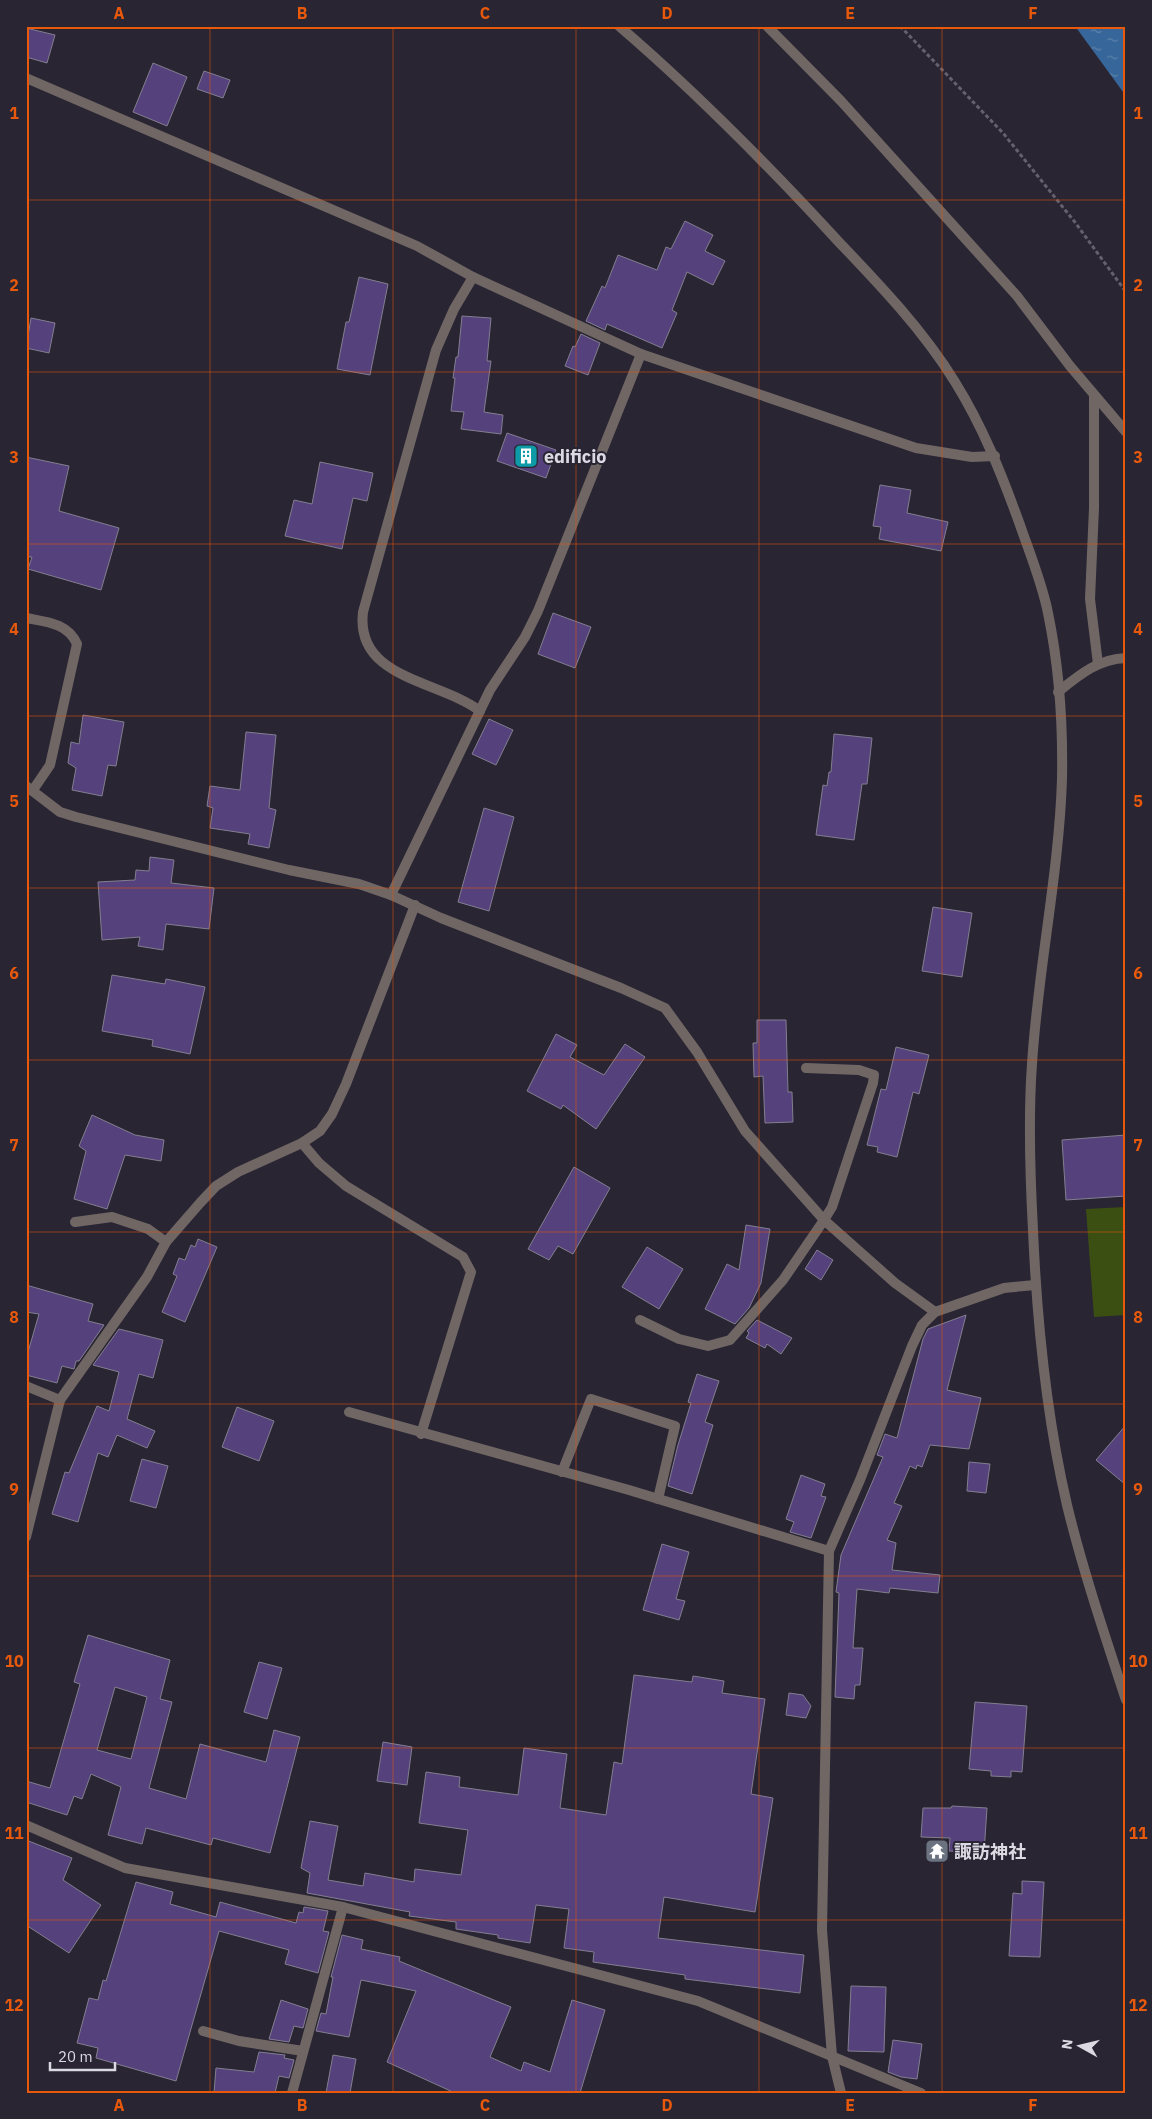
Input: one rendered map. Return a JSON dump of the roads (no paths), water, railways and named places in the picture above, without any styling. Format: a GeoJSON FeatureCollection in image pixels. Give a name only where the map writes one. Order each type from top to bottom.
{"type":"FeatureCollection","features":[{"type":"Feature","properties":{"kind":"street"},"geometry":{"type":"LineString","coordinates":[[619,26],[663,64],[774,172],[890,297],[952,376],[995,456],[1036,569],[1048,612],[1058,692],[1062,780],[1054,877],[1032,1063],[1030,1138],[1035,1285],[1048,1405],[1067,1504],[1093,1600],[1126,1700]]}},
{"type":"Feature","properties":{"kind":"street"},"geometry":{"type":"LineString","coordinates":[[767,26],[841,101],[1017,296],[1094,396],[1126,432]]}},
{"type":"Feature","properties":{"kind":"street"},"geometry":{"type":"LineString","coordinates":[[26,78],[416,246],[473,277],[641,354],[916,448],[972,457],[995,456]]}},
{"type":"Feature","properties":{"kind":"street"},"geometry":{"type":"LineString","coordinates":[[473,277],[454,309],[436,350],[363,612],[361,629],[373,655],[391,669],[467,701],[480,711]]}},
{"type":"Feature","properties":{"kind":"street"},"geometry":{"type":"LineString","coordinates":[[391,895],[490,690],[525,637],[538,611],[641,354]]}},
{"type":"Feature","properties":{"kind":"street"},"geometry":{"type":"LineString","coordinates":[[1094,396],[1094,508],[1090,599],[1098,664]]}},
{"type":"Feature","properties":{"kind":"street"},"geometry":{"type":"LineString","coordinates":[[26,618],[62,626],[72,634],[76,644],[50,765],[30,788],[60,812],[289,870],[359,884],[391,895],[441,918],[621,988],[665,1008],[696,1052],[745,1131],[824,1220],[895,1283],[935,1312]]}},
{"type":"Feature","properties":{"kind":"street"},"geometry":{"type":"LineString","coordinates":[[1058,692],[1085,670],[1110,659],[1126,658]]}},
{"type":"Feature","properties":{"kind":"street"},"geometry":{"type":"LineString","coordinates":[[26,1537],[60,1400],[147,1278],[166,1242],[216,1186],[238,1172],[302,1143],[320,1131],[346,1084],[416,905]]}},
{"type":"Feature","properties":{"kind":"street"},"geometry":{"type":"LineString","coordinates":[[640,1320],[679,1339],[708,1346],[730,1340],[784,1280],[824,1220],[832,1207],[874,1083],[874,1075],[859,1070],[806,1068]]}},
{"type":"Feature","properties":{"kind":"street"},"geometry":{"type":"LineString","coordinates":[[302,1143],[319,1163],[346,1186],[463,1257],[471,1272],[421,1434]]}},
{"type":"Feature","properties":{"kind":"street"},"geometry":{"type":"LineString","coordinates":[[75,1222],[112,1217],[148,1228],[166,1242]]}},
{"type":"Feature","properties":{"kind":"street"},"geometry":{"type":"LineString","coordinates":[[841,2093],[832,2056],[822,1930],[829,1551],[860,1480],[922,1325],[935,1312],[1004,1288],[1035,1285]]}},
{"type":"Feature","properties":{"kind":"street"},"geometry":{"type":"LineString","coordinates":[[26,1386],[60,1400]]}},
{"type":"Feature","properties":{"kind":"street"},"geometry":{"type":"LineString","coordinates":[[562,1472],[591,1399],[676,1426],[658,1499]]}},
{"type":"Feature","properties":{"kind":"street"},"geometry":{"type":"LineString","coordinates":[[349,1412],[421,1434],[658,1499],[829,1551]]}},
{"type":"Feature","properties":{"kind":"street"},"geometry":{"type":"LineString","coordinates":[[26,1826],[125,1868],[343,1907],[698,2001],[921,2093]]}},
{"type":"Feature","properties":{"kind":"street"},"geometry":{"type":"LineString","coordinates":[[292,2093],[343,1907]]}},
{"type":"Feature","properties":{"kind":"street"},"geometry":{"type":"LineString","coordinates":[[203,2031],[239,2041],[303,2051]]}},
{"type":"Feature","properties":{"kind":"water"},"geometry":{"type":"Polygon","coordinates":[[[1075,26],[1126,26],[1126,96],[1075,26]]]}},
{"type":"Feature","properties":{"kind":"place","name":"edificio"},"geometry":{"type":"Point","coordinates":[526,456]}},
{"type":"Feature","properties":{"kind":"place","name":"諏訪神社"},"geometry":{"type":"Point","coordinates":[937,1851]}}]}
